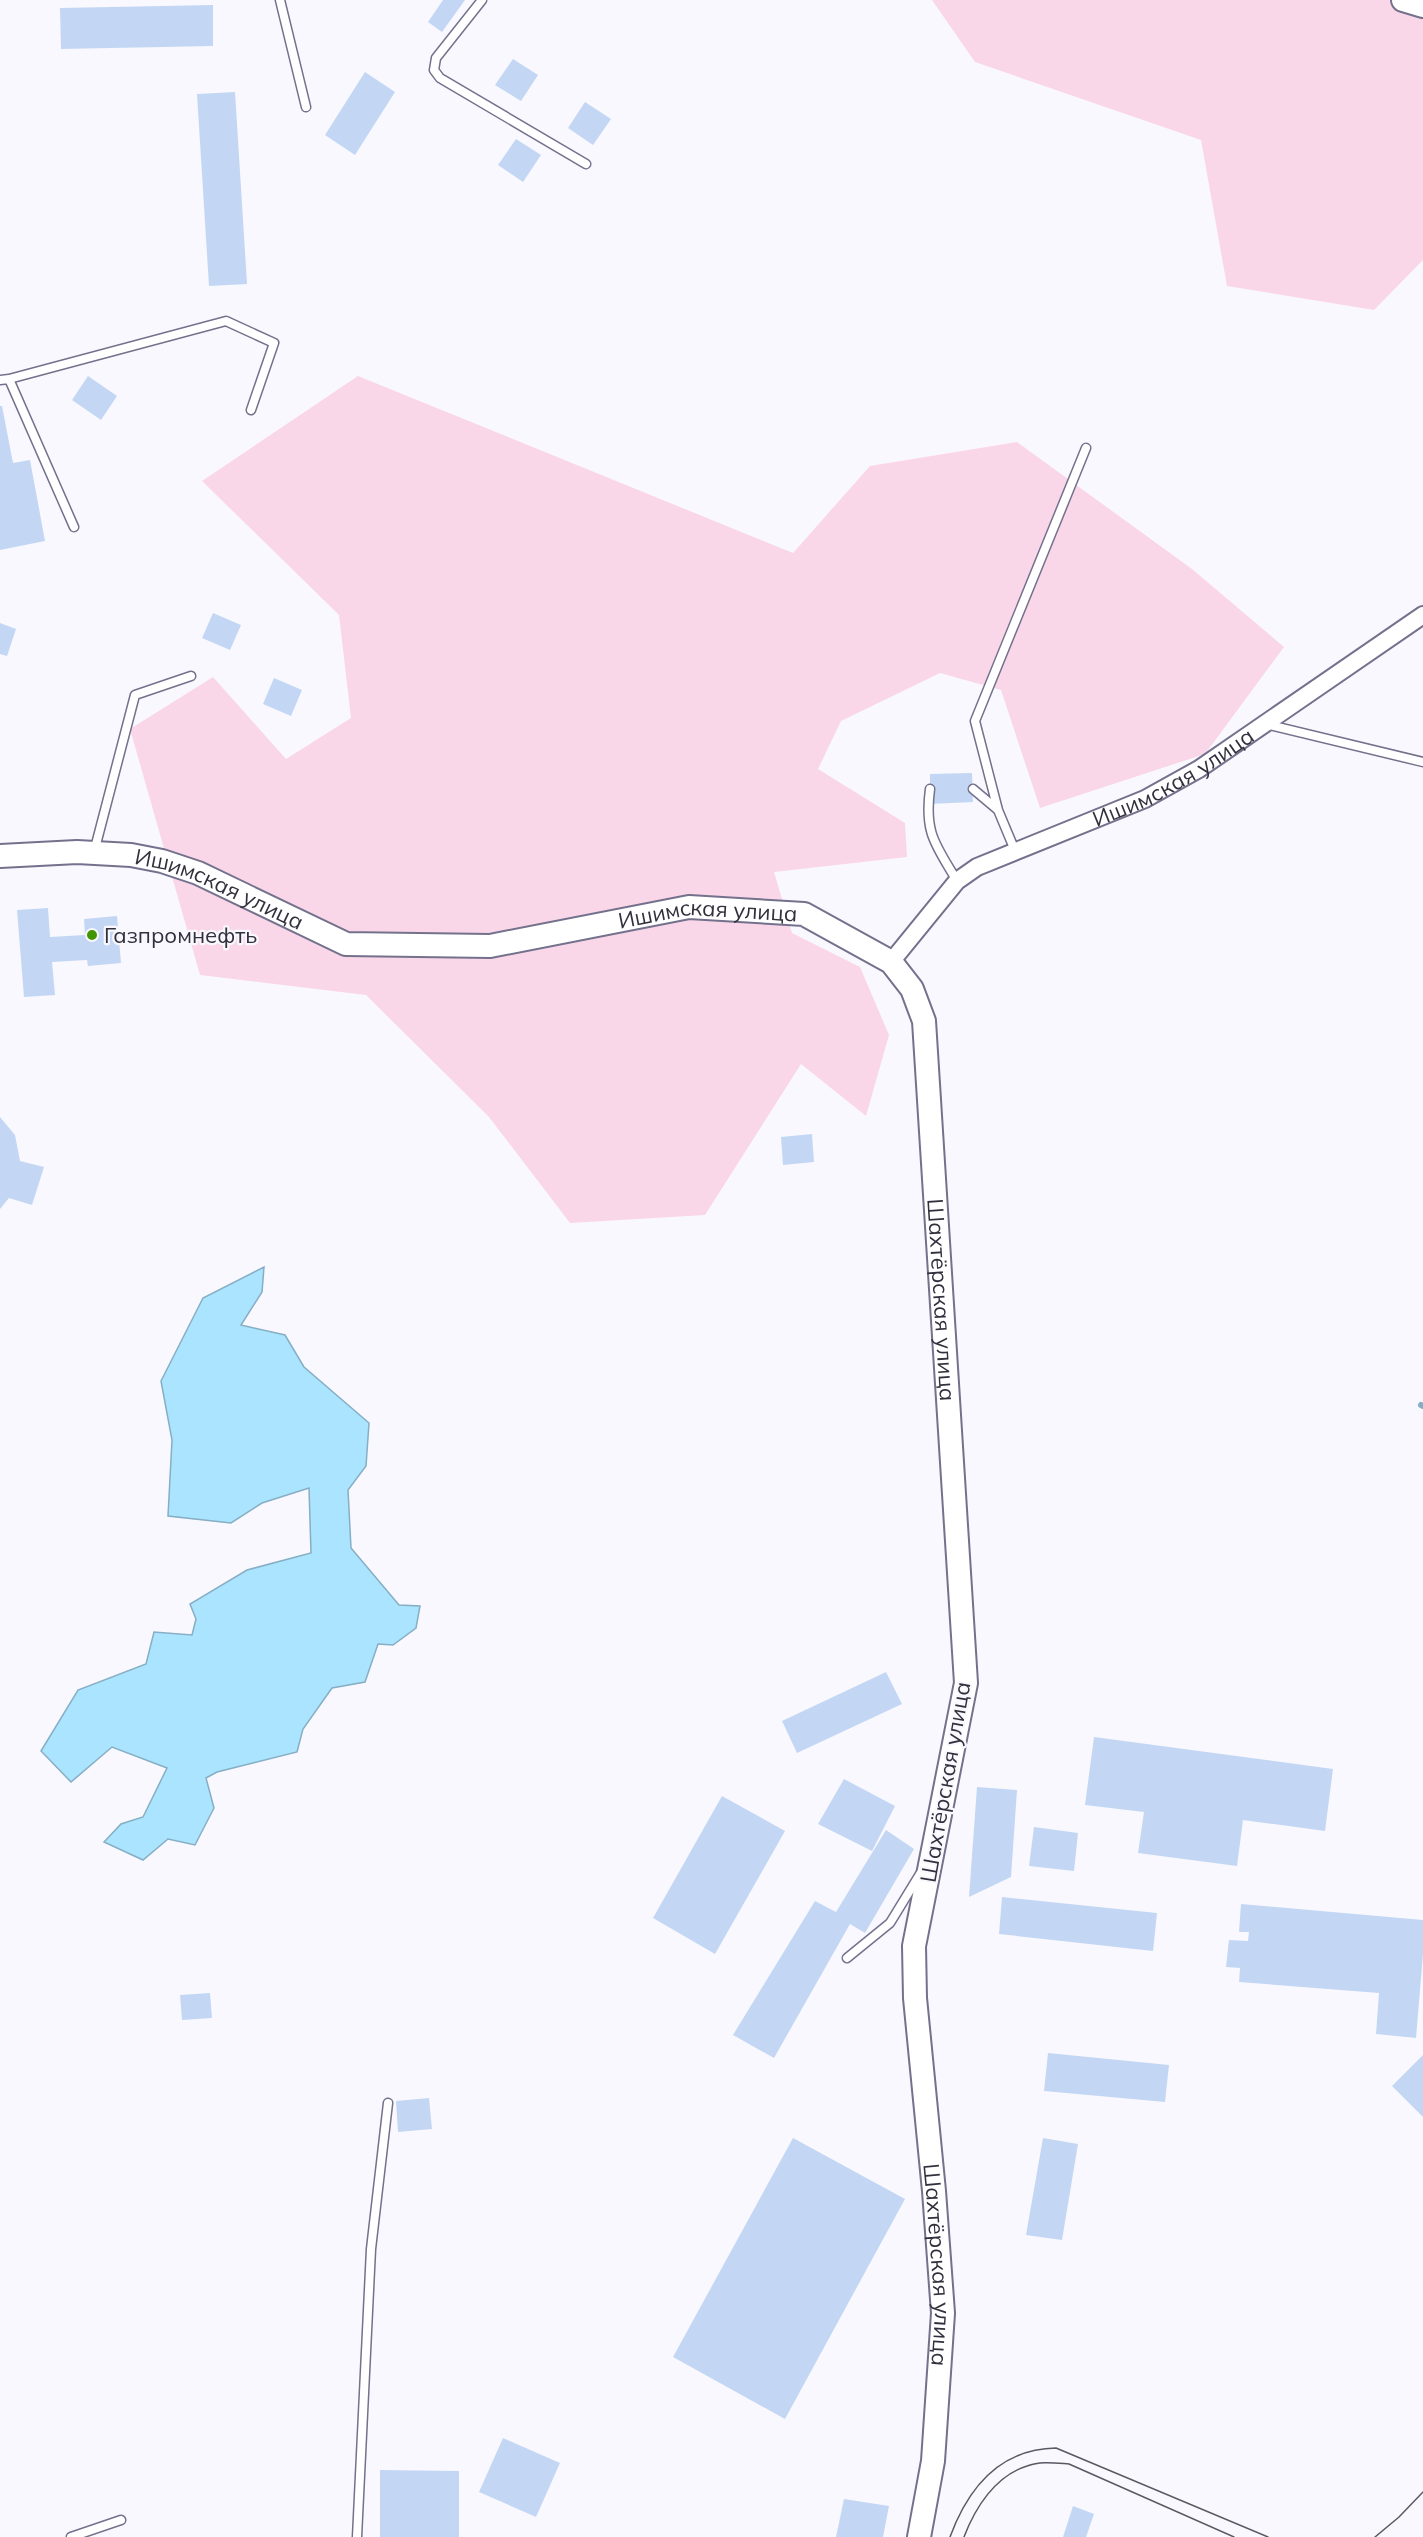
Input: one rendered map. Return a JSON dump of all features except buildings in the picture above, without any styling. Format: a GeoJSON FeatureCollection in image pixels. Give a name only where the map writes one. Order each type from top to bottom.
{"type":"FeatureCollection","features":[{"type":"Feature","properties":{"kind":"main road"},"geometry":{"type":"LineString","coordinates":[[1403,0],[1423,6]]}},
{"type":"Feature","properties":{"kind":"main road","name":"Ишимская улица"},"geometry":{"type":"LineString","coordinates":[[0,856],[94,852],[131,855],[162,861],[198,873],[346,944],[490,946],[688,907],[804,914],[891,962]]}},
{"type":"Feature","properties":{"kind":"main road","name":"Шахтёрская улица"},"geometry":{"type":"LineString","coordinates":[[891,962],[912,989],[924,1021],[966,1683],[914,1946],[915,1998],[934,2191],[943,2313],[933,2461],[919,2537]]}},
{"type":"Feature","properties":{"kind":"street","name":"Ишимская улица"},"geometry":{"type":"LineString","coordinates":[[891,962],[957,881],[977,867],[1145,799],[1199,770],[1423,615]]}},
{"type":"Feature","properties":{"kind":"lane"},"geometry":{"type":"LineString","coordinates":[[280,0],[306,107]]}},
{"type":"Feature","properties":{"kind":"lane"},"geometry":{"type":"LineString","coordinates":[[482,0],[436,58],[434,70],[440,78],[586,164]]}},
{"type":"Feature","properties":{"kind":"lane"},"geometry":{"type":"LineString","coordinates":[[74,527],[4,379],[226,321],[274,343],[251,410]]}},
{"type":"Feature","properties":{"kind":"lane"},"geometry":{"type":"LineString","coordinates":[[1016,853],[998,810],[975,721],[1086,448]]}},
{"type":"Feature","properties":{"kind":"lane"},"geometry":{"type":"LineString","coordinates":[[94,852],[135,695],[191,676]]}},
{"type":"Feature","properties":{"kind":"lane"},"geometry":{"type":"LineString","coordinates":[[1265,724],[1423,762]]}},
{"type":"Feature","properties":{"kind":"lane"},"geometry":{"type":"LineString","coordinates":[[930,789],[927,810],[931,837],[957,881]]}},
{"type":"Feature","properties":{"kind":"lane"},"geometry":{"type":"LineString","coordinates":[[972,789],[998,810]]}},
{"type":"Feature","properties":{"kind":"lane"},"geometry":{"type":"LineString","coordinates":[[848,1958],[890,1923],[933,1853]]}},
{"type":"Feature","properties":{"kind":"lane"},"geometry":{"type":"LineString","coordinates":[[357,2537],[371,2249],[388,2103]]}},
{"type":"Feature","properties":{"kind":"lane"},"geometry":{"type":"LineString","coordinates":[[71,2537],[121,2520]]}},
{"type":"Feature","properties":{"kind":"shaded area"},"geometry":{"type":"Polygon","coordinates":[[[932,0],[1423,0],[1423,260],[1374,310],[1227,286],[1201,140],[975,62],[932,0]]]}},
{"type":"Feature","properties":{"kind":"shaded area"},"geometry":{"type":"Polygon","coordinates":[[[358,376],[793,553],[870,466],[1017,442],[1192,569],[1284,647],[1205,754],[1040,808],[1001,690],[940,673],[841,721],[818,769],[905,823],[907,857],[774,872],[792,933],[860,967],[889,1035],[866,1116],[801,1064],[705,1215],[570,1223],[489,1117],[366,995],[200,975],[130,729],[213,677],[286,759],[351,718],[339,615],[202,481],[358,376]]]}},
{"type":"Feature","properties":{"kind":"water"},"geometry":{"type":"Polygon","coordinates":[[[264,1267],[262,1292],[241,1325],[285,1335],[304,1367],[369,1423],[366,1466],[348,1490],[351,1548],[399,1605],[420,1606],[416,1628],[393,1645],[378,1644],[365,1682],[332,1688],[303,1729],[297,1752],[217,1772],[206,1778],[214,1808],[195,1845],[168,1839],[143,1860],[104,1842],[121,1824],[143,1817],[167,1768],[112,1747],[71,1782],[41,1751],[78,1690],[146,1664],[154,1632],[192,1635],[196,1619],[190,1604],[247,1570],[311,1553],[309,1488],[262,1503],[231,1523],[168,1516],[172,1440],[161,1381],[203,1298],[264,1267]]]}},
{"type":"Feature","properties":{"kind":"tram line"},"geometry":{"type":"LineString","coordinates":[[950,2537],[966,2503],[988,2474],[1018,2455],[1056,2448],[1268,2537]]}},
{"type":"Feature","properties":{"kind":"tram line"},"geometry":{"type":"LineString","coordinates":[[964,2537],[980,2504],[1005,2477],[1032,2464],[1048,2463],[1069,2464],[1234,2537]]}},
{"type":"Feature","properties":{"kind":"tram line"},"geometry":{"type":"LineString","coordinates":[[1375,2537],[1399,2517],[1423,2492]]}},
{"type":"Feature","properties":{"kind":"place","name":"Газпромнефть"},"geometry":{"type":"Point","coordinates":[92,935]}}]}
